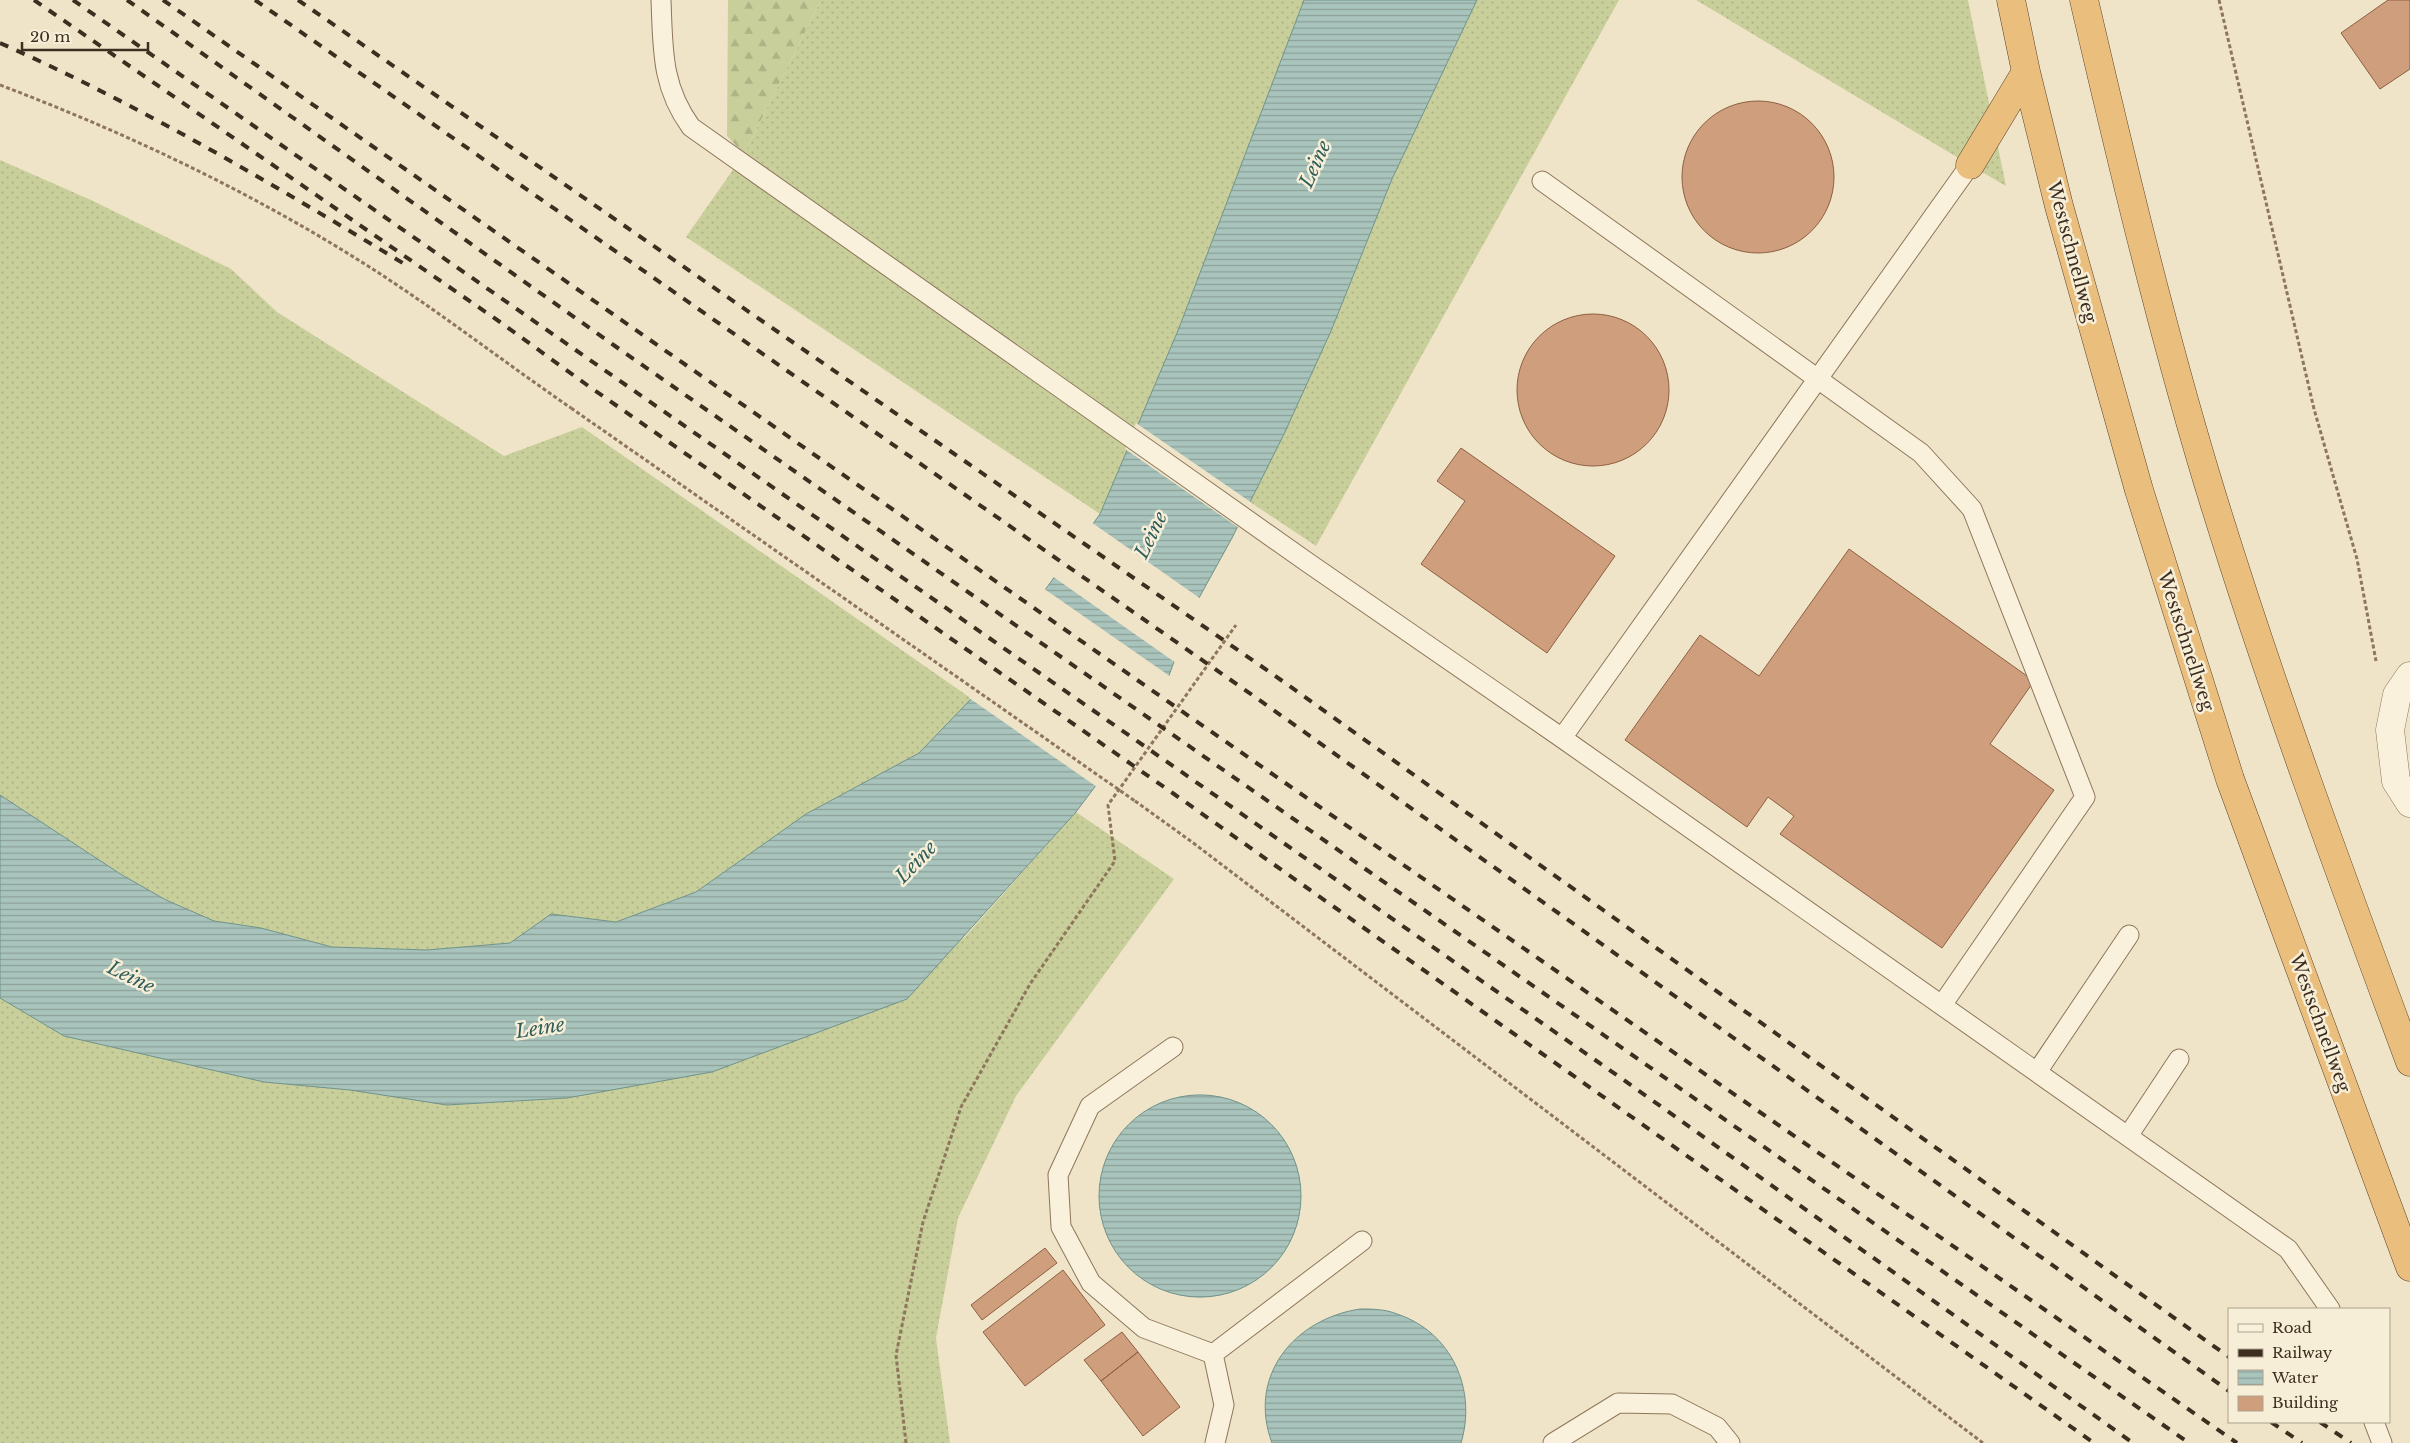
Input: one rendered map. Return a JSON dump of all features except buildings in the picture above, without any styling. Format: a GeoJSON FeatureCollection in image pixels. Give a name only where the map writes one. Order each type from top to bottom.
{"type":"FeatureCollection","features":[{"type":"Feature","properties":{"kind":"highway","name":"Westschnellweg"},"geometry":{"type":"LineString","coordinates":[[2011,0],[2026,72],[2059,206],[2139,490],[2230,779],[2410,1267]]}},
{"type":"Feature","properties":{"kind":"highway"},"geometry":{"type":"LineString","coordinates":[[2084,0],[2128,188],[2206,475],[2296,754],[2410,1062]]}},
{"type":"Feature","properties":{"kind":"highway"},"geometry":{"type":"LineString","coordinates":[[1970,165],[2026,72]]}},
{"type":"Feature","properties":{"kind":"street"},"geometry":{"type":"LineString","coordinates":[[2403,686],[2390,730],[2396,781],[2410,803]]}},
{"type":"Feature","properties":{"kind":"lane"},"geometry":{"type":"LineString","coordinates":[[661,0],[664,63],[671,93],[679,110],[691,127],[1307,562],[1562,738],[2288,1249],[2329,1308]]}},
{"type":"Feature","properties":{"kind":"lane"},"geometry":{"type":"LineString","coordinates":[[1562,738],[1820,379],[1970,165]]}},
{"type":"Feature","properties":{"kind":"lane"},"geometry":{"type":"LineString","coordinates":[[1542,181],[1921,453],[1972,509],[2085,797],[1942,1006]]}},
{"type":"Feature","properties":{"kind":"lane"},"geometry":{"type":"LineString","coordinates":[[2036,1072],[2129,934]]}},
{"type":"Feature","properties":{"kind":"lane"},"geometry":{"type":"LineString","coordinates":[[1174,1047],[1090,1106],[1058,1175],[1061,1227],[1090,1283],[1144,1328],[1213,1354]]}},
{"type":"Feature","properties":{"kind":"lane"},"geometry":{"type":"LineString","coordinates":[[2128,1136],[2179,1059]]}},
{"type":"Feature","properties":{"kind":"lane"},"geometry":{"type":"LineString","coordinates":[[1213,1354],[1362,1241]]}},
{"type":"Feature","properties":{"kind":"lane"},"geometry":{"type":"LineString","coordinates":[[1213,1354],[1224,1405],[1215,1443]]}},
{"type":"Feature","properties":{"kind":"lane"},"geometry":{"type":"LineString","coordinates":[[1553,1443],[1618,1403],[1672,1404],[1717,1428],[1730,1443]]}},
{"type":"Feature","properties":{"kind":"lane"},"geometry":{"type":"LineString","coordinates":[[2374,1423],[2382,1443]]}},
{"type":"Feature","properties":{"kind":"path"},"geometry":{"type":"LineString","coordinates":[[2219,0],[2314,409],[2358,559],[2375,659],[2403,686]]}},
{"type":"Feature","properties":{"kind":"path"},"geometry":{"type":"LineString","coordinates":[[0,85],[151,148],[260,203],[360,261],[1192,842],[1983,1443]]}},
{"type":"Feature","properties":{"kind":"path"},"geometry":{"type":"LineString","coordinates":[[906,1443],[896,1355],[922,1222],[961,1107],[1030,984],[1116,861],[1108,805],[1236,625]]}},
{"type":"Feature","properties":{"kind":"green space"},"geometry":{"type":"Polygon","coordinates":[[[728,0],[821,0],[744,154],[727,136],[728,0]]]}},
{"type":"Feature","properties":{"kind":"green space"},"geometry":{"type":"Polygon","coordinates":[[[821,0],[1304,0],[1179,328],[1100,514],[686,237],[744,154],[821,0]]]}},
{"type":"Feature","properties":{"kind":"green space"},"geometry":{"type":"Polygon","coordinates":[[[1477,0],[1619,0],[1316,546],[1250,502],[1331,331],[1392,179],[1477,0]]]}},
{"type":"Feature","properties":{"kind":"green space"},"geometry":{"type":"Polygon","coordinates":[[[1696,0],[1968,0],[2006,186],[1970,165],[1696,0]]]}},
{"type":"Feature","properties":{"kind":"green space"},"geometry":{"type":"Polygon","coordinates":[[[0,160],[91,200],[231,269],[277,312],[504,456],[582,427],[972,699],[919,753],[806,814],[696,892],[616,922],[551,914],[510,943],[427,950],[332,947],[262,928],[214,921],[166,900],[122,875],[0,795],[0,160]]]}},
{"type":"Feature","properties":{"kind":"green space"},"geometry":{"type":"Polygon","coordinates":[[[1076,812],[1174,879],[1016,1096],[958,1218],[936,1338],[950,1443],[0,1443],[0,998],[64,1036],[264,1082],[350,1090],[712,1072],[793,1041],[965,937],[1076,812]]]}},
{"type":"Feature","properties":{"kind":"water","name":"Leine"},"geometry":{"type":"Polygon","coordinates":[[[1304,0],[1477,0],[1392,179],[1331,331],[1284,434],[1232,538],[1194,607],[1160,700],[1076,812],[907,999],[712,1072],[567,1098],[447,1105],[350,1090],[264,1082],[64,1036],[0,998],[0,795],[122,875],[166,900],[214,921],[261,928],[332,947],[427,950],[510,943],[551,914],[616,922],[696,892],[806,814],[919,753],[972,698],[1032,608],[1100,514],[1179,328],[1304,0]]]}},
{"type":"Feature","properties":{"kind":"water"},"geometry":{"type":"Polygon","coordinates":[[[1200,1095],[1220,1097],[1247,1107],[1264,1118],[1278,1132],[1293,1158],[1299,1176],[1301,1196],[1299,1216],[1289,1243],[1278,1260],[1264,1274],[1238,1289],[1220,1295],[1200,1297],[1180,1295],[1153,1285],[1136,1274],[1122,1260],[1107,1234],[1101,1216],[1099,1196],[1101,1176],[1111,1149],[1122,1132],[1136,1118],[1162,1103],[1180,1097],[1200,1095]]]}},
{"type":"Feature","properties":{"kind":"water"},"geometry":{"type":"Polygon","coordinates":[[[1360,1309],[1374,1309],[1397,1314],[1416,1323],[1432,1334],[1446,1349],[1456,1365],[1462,1384],[1465,1403],[1465,1423],[1461,1443],[1272,1443],[1266,1418],[1266,1395],[1271,1374],[1282,1355],[1297,1338],[1315,1325],[1336,1315],[1360,1309]]]}},
{"type":"Feature","properties":{"kind":"pier"},"geometry":{"type":"Polygon","coordinates":[[[1136,423],[1252,503],[1239,528],[1125,449],[1136,423]]]}},
{"type":"Feature","properties":{"kind":"pier"},"geometry":{"type":"Polygon","coordinates":[[[1091,522],[1201,599],[1176,663],[1052,576],[1091,522]]]}},
{"type":"Feature","properties":{"kind":"pier"},"geometry":{"type":"Polygon","coordinates":[[[1043,588],[1171,677],[1162,701],[1097,787],[969,698],[1043,588]]]}},
{"type":"Feature","properties":{"kind":"railway"},"geometry":{"type":"LineString","coordinates":[[34,0],[500,322],[587,385],[1174,794],[2094,1443]]}},
{"type":"Feature","properties":{"kind":"railway"},"geometry":{"type":"LineString","coordinates":[[73,0],[1621,1078],[2133,1443]]}},
{"type":"Feature","properties":{"kind":"railway"},"geometry":{"type":"LineString","coordinates":[[127,0],[615,346],[2189,1443]]}},
{"type":"Feature","properties":{"kind":"railway"},"geometry":{"type":"LineString","coordinates":[[163,0],[1193,719],[2237,1443]]}},
{"type":"Feature","properties":{"kind":"railway"},"geometry":{"type":"LineString","coordinates":[[255,0],[1258,699],[2228,1390]]}},
{"type":"Feature","properties":{"kind":"railway"},"geometry":{"type":"LineString","coordinates":[[298,0],[1274,675],[2228,1356]]}},
{"type":"Feature","properties":{"kind":"railway"},"geometry":{"type":"LineString","coordinates":[[0,43],[53,67],[156,120],[257,176],[406,265]]}},
{"type":"Feature","properties":{"kind":"railway"},"geometry":{"type":"LineString","coordinates":[[2272,1423],[2302,1443]]}},
{"type":"Feature","properties":{"kind":"railway"},"geometry":{"type":"LineString","coordinates":[[2321,1423],[2351,1443]]}}]}
